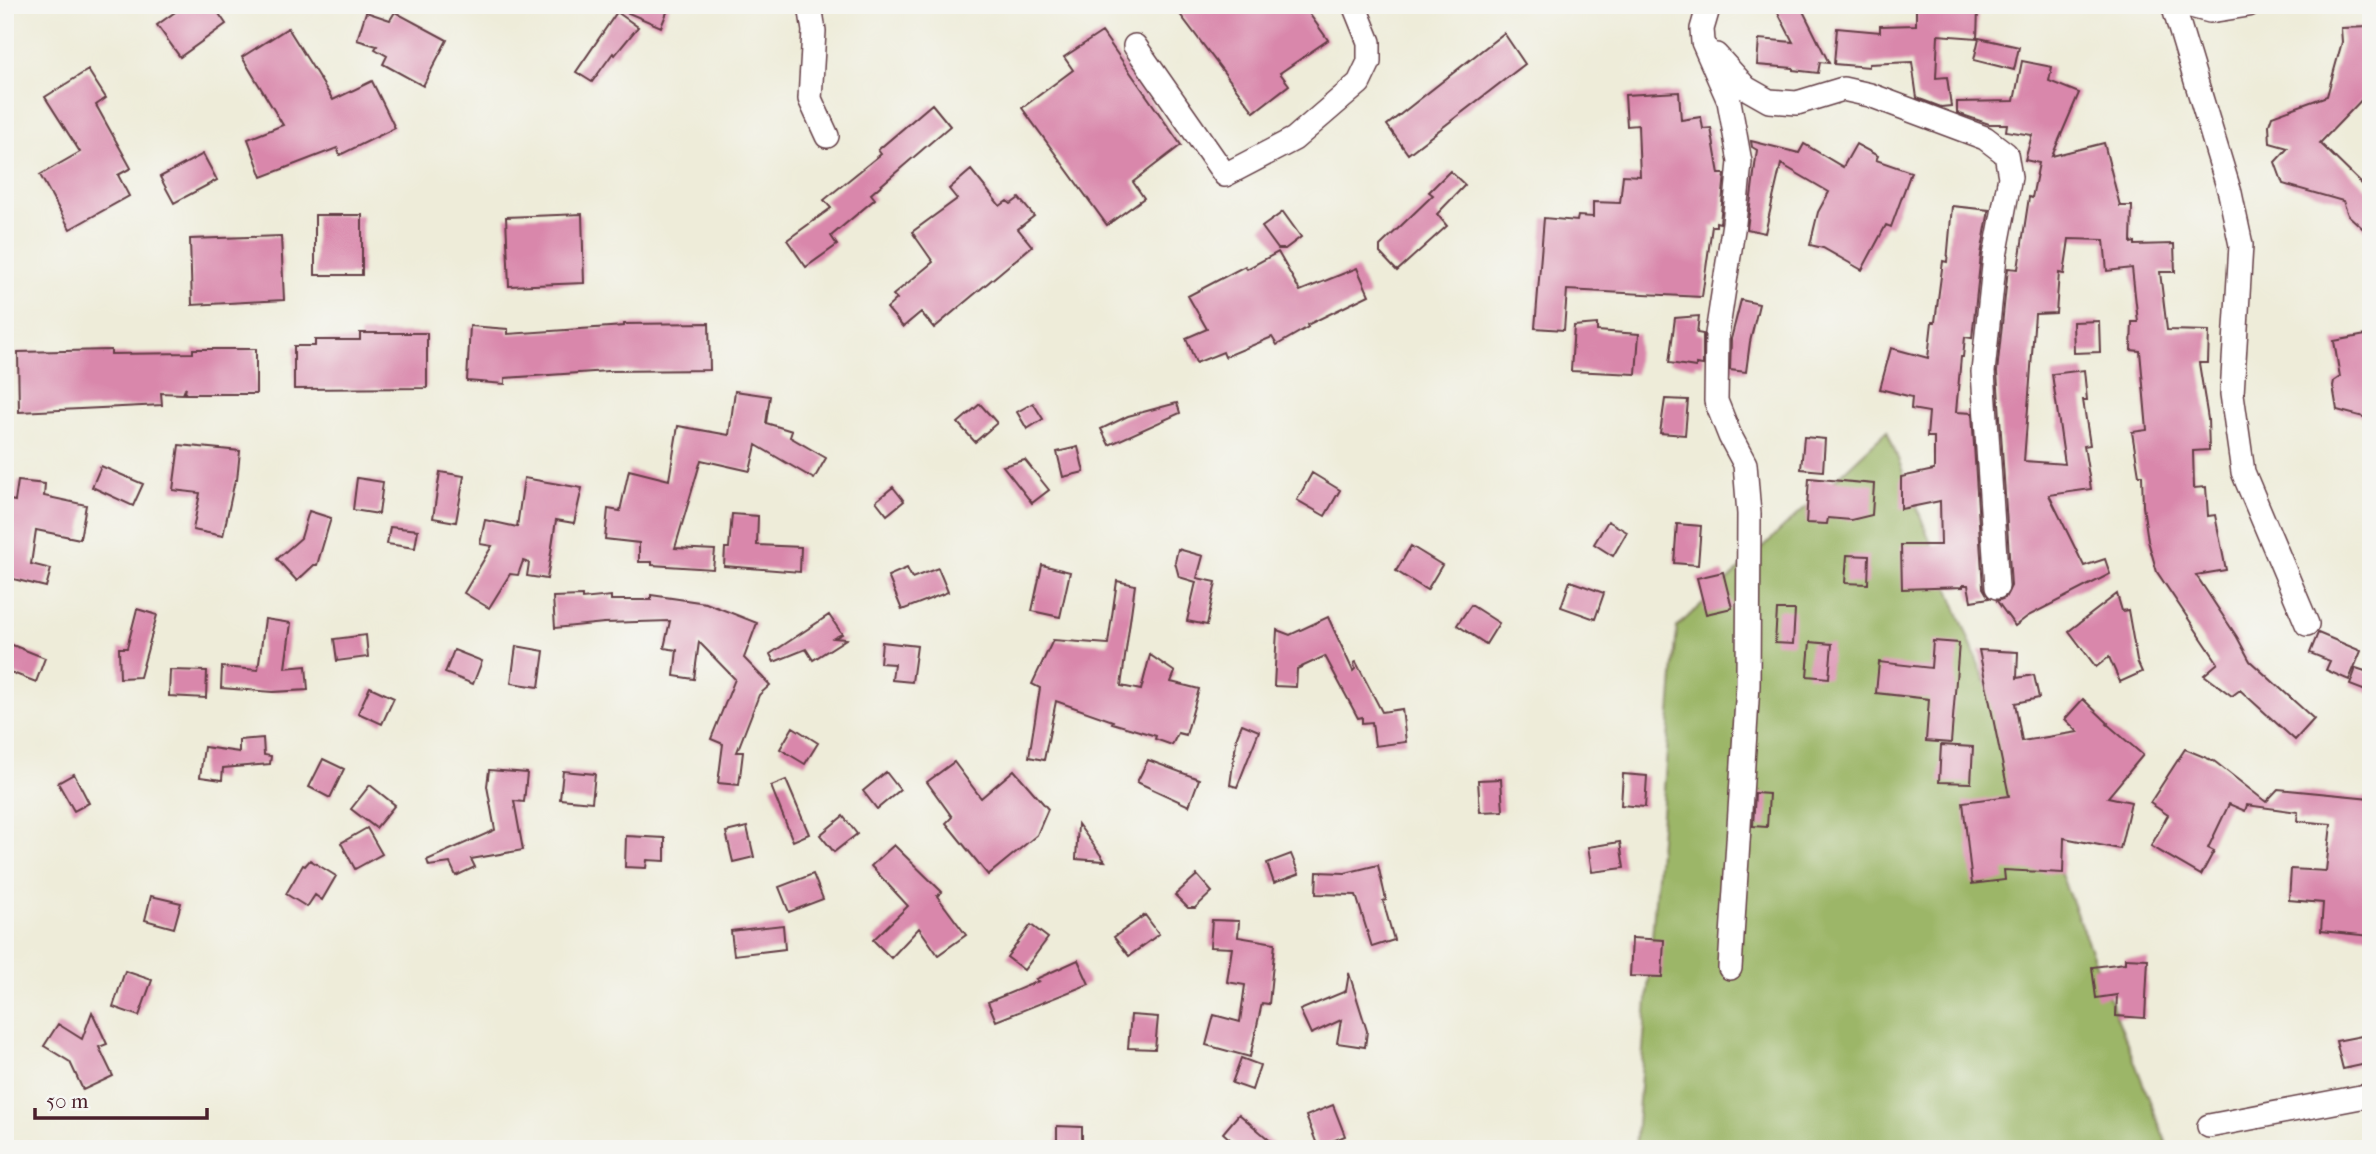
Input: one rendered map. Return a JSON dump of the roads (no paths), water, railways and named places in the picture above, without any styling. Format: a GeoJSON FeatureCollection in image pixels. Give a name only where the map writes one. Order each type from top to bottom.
{"type":"FeatureCollection","features":[{"type":"Feature","properties":{"kind":"street"},"geometry":{"type":"LineString","coordinates":[[810,5],[814,31],[810,99],[827,136]]}},
{"type":"Feature","properties":{"kind":"street"},"geometry":{"type":"LineString","coordinates":[[1135,46],[1225,175],[1294,139],[1359,83],[1369,62],[1370,42],[1354,5]]}},
{"type":"Feature","properties":{"kind":"street"},"geometry":{"type":"LineString","coordinates":[[1709,5],[1702,29],[1703,42],[1729,101],[1740,162],[1734,223],[1717,334],[1716,401],[1745,464],[1749,514],[1748,685],[1730,968]]}},
{"type":"Feature","properties":{"kind":"street"},"geometry":{"type":"LineString","coordinates":[[2173,5],[2230,193],[2241,245],[2232,394],[2243,472],[2306,624]]}},
{"type":"Feature","properties":{"kind":"street"},"geometry":{"type":"LineString","coordinates":[[2187,5],[2210,11],[2248,5]]}},
{"type":"Feature","properties":{"kind":"street"},"geometry":{"type":"LineString","coordinates":[[1703,42],[1746,88],[1769,101],[1797,103],[1843,89],[1870,94],[1985,138],[2006,154],[2010,177],[1995,256],[1983,372],[1997,587]]}},
{"type":"Feature","properties":{"kind":"street"},"geometry":{"type":"LineString","coordinates":[[2209,1126],[2371,1095]]}}]}
